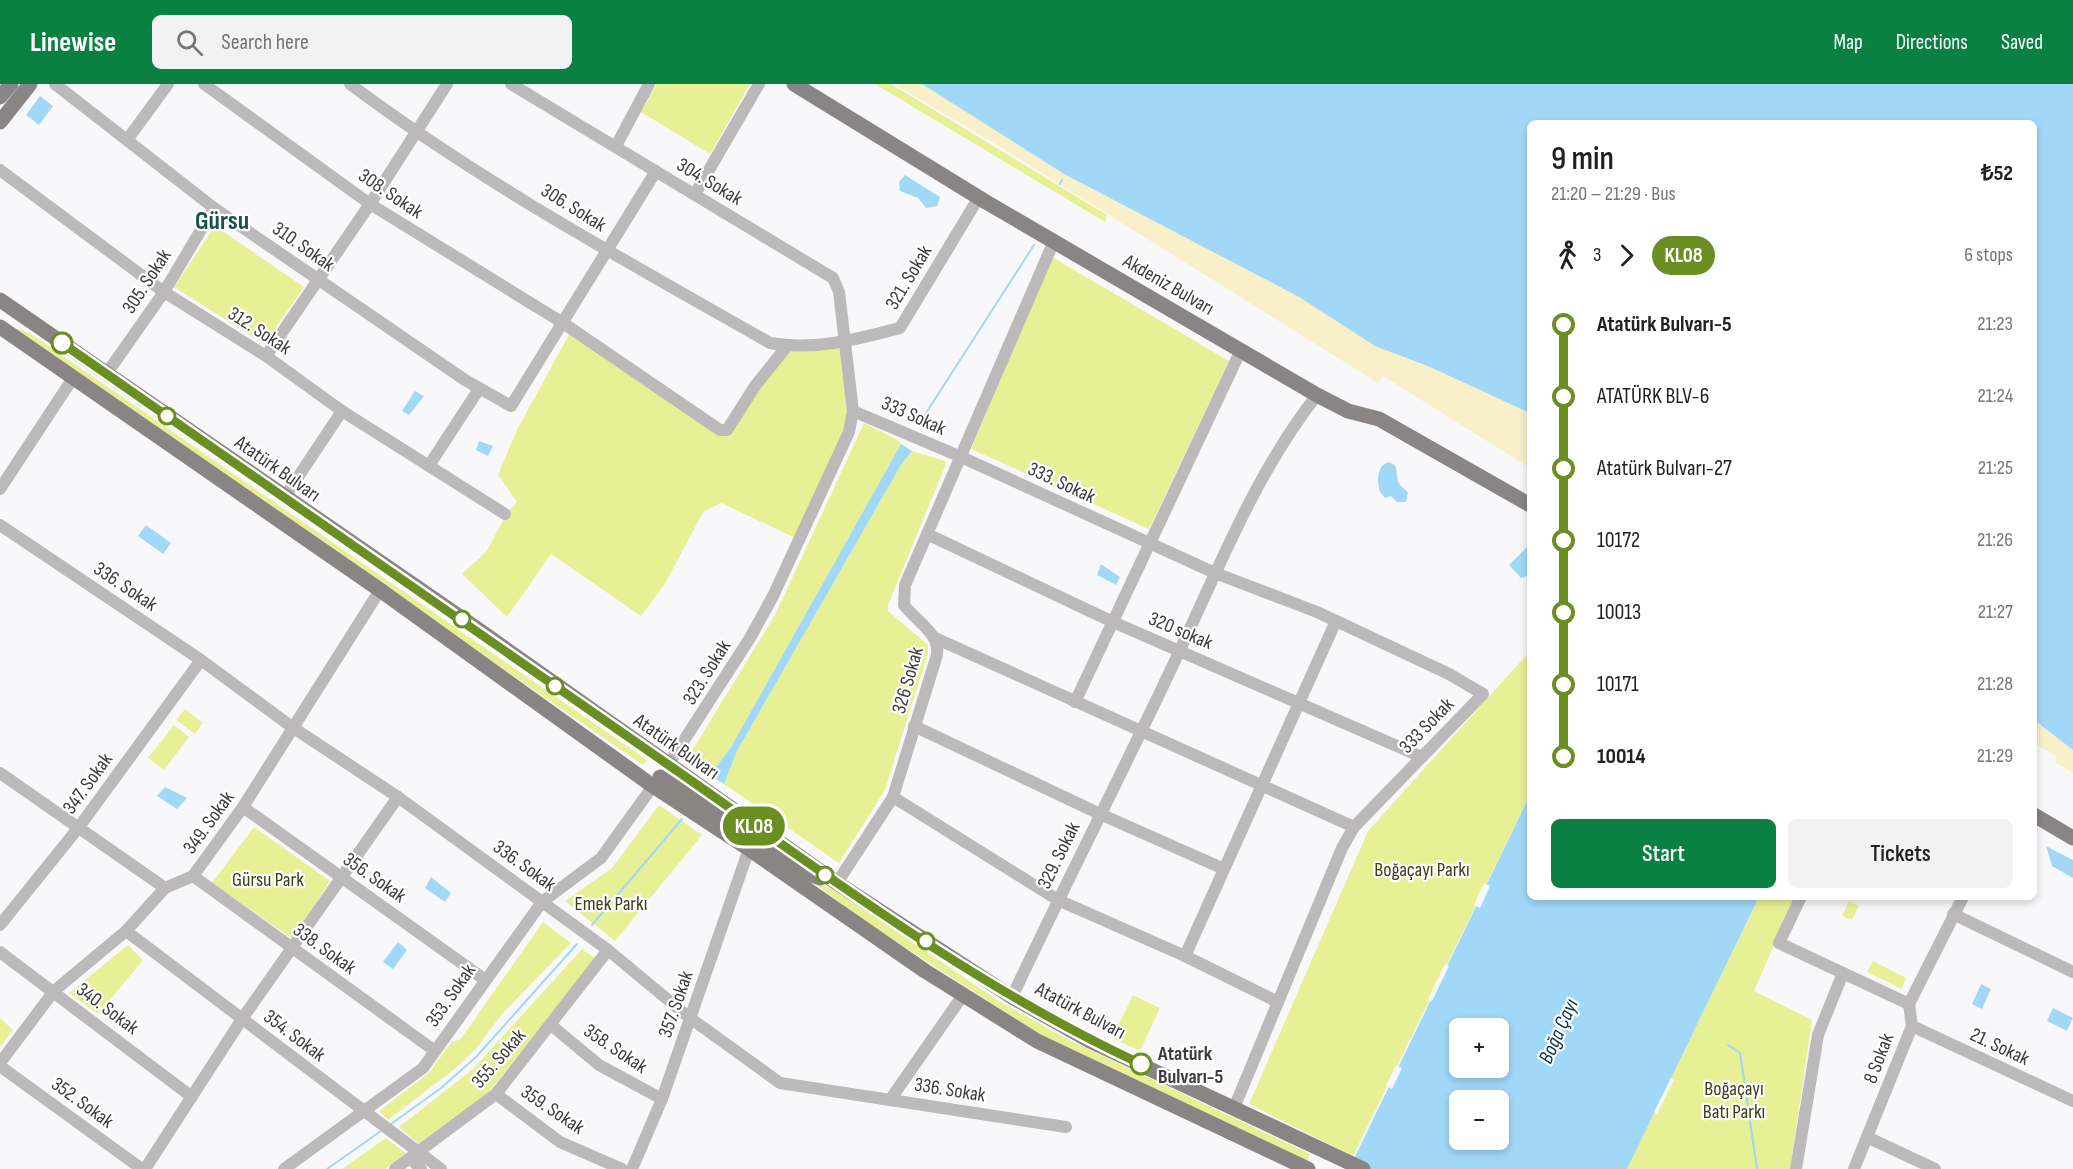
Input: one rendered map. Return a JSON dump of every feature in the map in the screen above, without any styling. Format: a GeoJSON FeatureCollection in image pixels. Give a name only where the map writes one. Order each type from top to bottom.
{"type":"FeatureCollection","features":[{"type":"Feature","properties":{"kind":"main road"},"geometry":{"type":"LineString","coordinates":[[0,98],[10,84]]}},
{"type":"Feature","properties":{"kind":"main road"},"geometry":{"type":"LineString","coordinates":[[0,122],[30,84]]}},
{"type":"Feature","properties":{"kind":"main road","name":"Akdeniz Bulvarı"},"geometry":{"type":"LineString","coordinates":[[794,84],[869,123],[924,163],[979,197],[1317,395],[1348,411],[1379,419],[1527,504]]}},
{"type":"Feature","properties":{"kind":"main road"},"geometry":{"type":"LineString","coordinates":[[815,84],[869,123]]}},
{"type":"Feature","properties":{"kind":"main road","name":"Atatürk Bulvarı"},"geometry":{"type":"LineString","coordinates":[[0,300],[284,498],[476,628],[749,849],[963,995],[1069,1058],[1302,1166]]}},
{"type":"Feature","properties":{"kind":"main road"},"geometry":{"type":"LineString","coordinates":[[0,312],[16,321],[47,332]]}},
{"type":"Feature","properties":{"kind":"main road","name":"Atatürk Bulvarı"},"geometry":{"type":"LineString","coordinates":[[0,327],[380,590],[659,775],[837,884],[1012,997],[1090,1041],[1363,1169]]}},
{"type":"Feature","properties":{"kind":"main road"},"geometry":{"type":"LineString","coordinates":[[2037,817],[2073,838]]}},
{"type":"Feature","properties":{"kind":"street","name":"310. Sokak"},"geometry":{"type":"LineString","coordinates":[[56,84],[214,208],[479,389],[511,406],[563,323]]}},
{"type":"Feature","properties":{"kind":"street"},"geometry":{"type":"LineString","coordinates":[[127,140],[168,84]]}},
{"type":"Feature","properties":{"kind":"street","name":"308. Sokak"},"geometry":{"type":"LineString","coordinates":[[204,84],[370,204],[563,323],[720,430],[727,430],[755,386],[786,346]]}},
{"type":"Feature","properties":{"kind":"street","name":"306. Sokak"},"geometry":{"type":"LineString","coordinates":[[350,84],[415,133],[607,250],[770,344],[786,346]]}},
{"type":"Feature","properties":{"kind":"street"},"geometry":{"type":"LineString","coordinates":[[266,356],[370,204],[447,84]]}},
{"type":"Feature","properties":{"kind":"street","name":"304. Sokak"},"geometry":{"type":"LineString","coordinates":[[511,84],[832,278],[839,292],[853,411]]}},
{"type":"Feature","properties":{"kind":"street"},"geometry":{"type":"LineString","coordinates":[[616,146],[649,84]]}},
{"type":"Feature","properties":{"kind":"street"},"geometry":{"type":"LineString","coordinates":[[695,194],[759,84]]}},
{"type":"Feature","properties":{"kind":"street","name":"312. Sokak"},"geometry":{"type":"LineString","coordinates":[[0,170],[164,292],[266,356],[342,411],[430,464],[505,514]]}},
{"type":"Feature","properties":{"kind":"street"},"geometry":{"type":"LineString","coordinates":[[563,323],[656,171]]}},
{"type":"Feature","properties":{"kind":"street","name":"321. Sokak"},"geometry":{"type":"LineString","coordinates":[[786,346],[845,343],[900,328],[979,197]]}},
{"type":"Feature","properties":{"kind":"street","name":"305. Sokak"},"geometry":{"type":"LineString","coordinates":[[106,373],[164,292],[214,208]]}},
{"type":"Feature","properties":{"kind":"street","name":"326 Sokak"},"geometry":{"type":"LineString","coordinates":[[837,884],[892,797],[937,655],[938,646],[935,638],[914,618],[904,604],[905,585],[1054,241]]}},
{"type":"Feature","properties":{"kind":"street"},"geometry":{"type":"LineString","coordinates":[[1075,702],[1241,350]]}},
{"type":"Feature","properties":{"kind":"street"},"geometry":{"type":"LineString","coordinates":[[0,489],[73,378]]}},
{"type":"Feature","properties":{"kind":"street"},"geometry":{"type":"LineString","coordinates":[[430,464],[479,389]]}},
{"type":"Feature","properties":{"kind":"street","name":"329. Sokak"},"geometry":{"type":"LineString","coordinates":[[1012,997],[1215,573],[1266,472],[1317,395]]}},
{"type":"Feature","properties":{"kind":"street"},"geometry":{"type":"LineString","coordinates":[[284,498],[342,411]]}},
{"type":"Feature","properties":{"kind":"street","name":"333 Sokak"},"geometry":{"type":"LineString","coordinates":[[853,411],[959,456]]}},
{"type":"Feature","properties":{"kind":"street","name":"323. Sokak"},"geometry":{"type":"LineString","coordinates":[[659,775],[695,726],[750,638],[829,477],[849,432],[853,411]]}},
{"type":"Feature","properties":{"kind":"street","name":"333. Sokak"},"geometry":{"type":"LineString","coordinates":[[959,456],[1149,543]]}},
{"type":"Feature","properties":{"kind":"street","name":"336. Sokak"},"geometry":{"type":"LineString","coordinates":[[0,525],[201,660],[292,727],[398,797],[608,951],[690,1018],[780,1083],[1066,1127]]}},
{"type":"Feature","properties":{"kind":"street","name":"320 sokak"},"geometry":{"type":"LineString","coordinates":[[927,534],[1113,622],[1300,701],[1422,757]]}},
{"type":"Feature","properties":{"kind":"street","name":"333 Sokak"},"geometry":{"type":"LineString","coordinates":[[1149,543],[1215,573],[1336,621],[1449,674],[1483,693],[1354,827],[1333,868],[1234,1108]]}},
{"type":"Feature","properties":{"kind":"street","name":"349. Sokak"},"geometry":{"type":"LineString","coordinates":[[0,1064],[54,991],[126,932],[165,888],[193,876],[243,807],[380,590]]}},
{"type":"Feature","properties":{"kind":"street"},"geometry":{"type":"LineString","coordinates":[[1185,956],[1336,621]]}},
{"type":"Feature","properties":{"kind":"street"},"geometry":{"type":"LineString","coordinates":[[935,638],[1354,827]]}},
{"type":"Feature","properties":{"kind":"street","name":"347. Sokak"},"geometry":{"type":"LineString","coordinates":[[0,925],[79,827],[201,660]]}},
{"type":"Feature","properties":{"kind":"street"},"geometry":{"type":"LineString","coordinates":[[914,726],[1100,814],[1224,868]]}},
{"type":"Feature","properties":{"kind":"street"},"geometry":{"type":"LineString","coordinates":[[0,773],[165,888]]}},
{"type":"Feature","properties":{"kind":"street","name":"353. Sokak"},"geometry":{"type":"LineString","coordinates":[[284,1169],[417,1073],[542,902],[592,867],[627,824],[659,775]]}},
{"type":"Feature","properties":{"kind":"street"},"geometry":{"type":"LineString","coordinates":[[144,1169],[242,1019],[398,797]]}},
{"type":"Feature","properties":{"kind":"street"},"geometry":{"type":"LineString","coordinates":[[892,797],[1058,900],[1185,956],[1278,1002]]}},
{"type":"Feature","properties":{"kind":"street","name":"356. Sokak"},"geometry":{"type":"LineString","coordinates":[[243,807],[484,979]]}},
{"type":"Feature","properties":{"kind":"street","name":"357. Sokak"},"geometry":{"type":"LineString","coordinates":[[632,1169],[662,1099],[749,849]]}},
{"type":"Feature","properties":{"kind":"street","name":"338. Sokak"},"geometry":{"type":"LineString","coordinates":[[193,876],[435,1051]]}},
{"type":"Feature","properties":{"kind":"street"},"geometry":{"type":"LineString","coordinates":[[1800,900],[1779,943],[1909,1004],[1961,900]]}},
{"type":"Feature","properties":{"kind":"street"},"geometry":{"type":"LineString","coordinates":[[1953,914],[2073,972]]}},
{"type":"Feature","properties":{"kind":"street","name":"354. Sokak"},"geometry":{"type":"LineString","coordinates":[[126,932],[392,1133],[414,1155],[441,1169]]}},
{"type":"Feature","properties":{"kind":"street","name":"355. Sokak"},"geometry":{"type":"LineString","coordinates":[[395,1169],[496,1094],[608,951]]}},
{"type":"Feature","properties":{"kind":"street","name":"340. Sokak"},"geometry":{"type":"LineString","coordinates":[[0,952],[192,1097]]}},
{"type":"Feature","properties":{"kind":"street"},"geometry":{"type":"LineString","coordinates":[[1796,1169],[1818,1035],[1843,973]]}},
{"type":"Feature","properties":{"kind":"street"},"geometry":{"type":"LineString","coordinates":[[890,1100],[963,995]]}},
{"type":"Feature","properties":{"kind":"street","name":"8 Sokak"},"geometry":{"type":"LineString","coordinates":[[1854,1169],[1869,1138],[1912,1026],[1909,1004]]}},
{"type":"Feature","properties":{"kind":"street","name":"358. Sokak"},"geometry":{"type":"LineString","coordinates":[[551,1025],[599,1065],[662,1099]]}},
{"type":"Feature","properties":{"kind":"street","name":"21. Sokak"},"geometry":{"type":"LineString","coordinates":[[1912,1026],[2073,1101]]}},
{"type":"Feature","properties":{"kind":"street","name":"352. Sokak"},"geometry":{"type":"LineString","coordinates":[[0,1064],[144,1169]]}},
{"type":"Feature","properties":{"kind":"street","name":"359. Sokak"},"geometry":{"type":"LineString","coordinates":[[496,1094],[560,1142],[622,1169]]}},
{"type":"Feature","properties":{"kind":"street"},"geometry":{"type":"LineString","coordinates":[[1869,1138],[1935,1169]]}},
{"type":"Feature","properties":{"kind":"street"},"geometry":{"type":"LineString","coordinates":[[414,1155],[421,1169]]}},
{"type":"Feature","properties":{"kind":"green space"},"geometry":{"type":"Polygon","coordinates":[[[657,84],[750,84],[710,154],[641,112],[657,84]]]}},
{"type":"Feature","properties":{"kind":"green space"},"geometry":{"type":"Polygon","coordinates":[[[875,84],[891,84],[1107,215],[1105,222],[875,84]]]}},
{"type":"Feature","properties":{"kind":"green space"},"geometry":{"type":"Polygon","coordinates":[[[215,226],[304,287],[264,344],[174,287],[215,226]]]}},
{"type":"Feature","properties":{"kind":"green space"},"geometry":{"type":"Polygon","coordinates":[[[1052,257],[1229,361],[1149,529],[971,449],[1052,257]]]}},
{"type":"Feature","properties":{"kind":"green space"},"geometry":{"type":"Polygon","coordinates":[[[0,323],[30,333],[647,760],[643,765],[0,323]]]}},
{"type":"Feature","properties":{"kind":"green space"},"geometry":{"type":"Polygon","coordinates":[[[572,329],[721,430],[787,346],[845,343],[853,411],[800,540],[721,503],[703,512],[665,584],[641,616],[551,554],[507,617],[462,574],[486,551],[504,518],[517,502],[498,474],[518,428],[572,329]]]}},
{"type":"Feature","properties":{"kind":"green space"},"geometry":{"type":"Polygon","coordinates":[[[864,423],[896,439],[901,444],[731,747],[710,775],[687,759],[775,615],[864,423]]]}},
{"type":"Feature","properties":{"kind":"green space"},"geometry":{"type":"Polygon","coordinates":[[[912,451],[945,461],[946,464],[888,605],[888,611],[928,645],[928,653],[885,790],[839,863],[724,784],[737,751],[901,465],[912,451]]]}},
{"type":"Feature","properties":{"kind":"green space","name":"Boğaçayı Parkı"},"geometry":{"type":"Polygon","coordinates":[[[1527,654],[1527,801],[1353,1156],[1249,1104],[1368,831],[1527,654]]]}},
{"type":"Feature","properties":{"kind":"green space"},"geometry":{"type":"Polygon","coordinates":[[[185,709],[203,723],[195,734],[176,720],[185,709]]]}},
{"type":"Feature","properties":{"kind":"green space"},"geometry":{"type":"Polygon","coordinates":[[[174,725],[189,737],[164,770],[148,758],[174,725]]]}},
{"type":"Feature","properties":{"kind":"green space","name":"Emek Parkı"},"geometry":{"type":"Polygon","coordinates":[[[659,805],[702,835],[615,941],[565,901],[612,868],[659,805]]]}},
{"type":"Feature","properties":{"kind":"green space","name":"Gürsu Park"},"geometry":{"type":"Polygon","coordinates":[[[254,827],[330,881],[293,939],[212,883],[254,827]]]}},
{"type":"Feature","properties":{"kind":"green space"},"geometry":{"type":"Polygon","coordinates":[[[810,880],[842,893],[994,998],[1071,1041],[1310,1154],[1306,1163],[1042,1036],[861,919],[810,880]]]}},
{"type":"Feature","properties":{"kind":"green space","name":"Boğaçayı Batı Parkı"},"geometry":{"type":"Polygon","coordinates":[[[1758,900],[1794,900],[1754,991],[1812,1020],[1790,1169],[1627,1169],[1758,900]]]}},
{"type":"Feature","properties":{"kind":"green space"},"geometry":{"type":"Polygon","coordinates":[[[1849,901],[1859,906],[1852,920],[1842,916],[1849,901]]]}},
{"type":"Feature","properties":{"kind":"green space"},"geometry":{"type":"Polygon","coordinates":[[[543,922],[571,943],[502,1014],[476,1049],[456,1068],[388,1120],[379,1111],[429,1073],[452,1041],[460,1040],[543,922]]]}},
{"type":"Feature","properties":{"kind":"green space"},"geometry":{"type":"Polygon","coordinates":[[[128,945],[143,960],[98,1014],[69,993],[128,945]]]}},
{"type":"Feature","properties":{"kind":"green space"},"geometry":{"type":"Polygon","coordinates":[[[582,949],[596,959],[479,1104],[419,1144],[399,1127],[473,1069],[582,949]]]}},
{"type":"Feature","properties":{"kind":"green space"},"geometry":{"type":"Polygon","coordinates":[[[1873,961],[1906,978],[1902,989],[1867,972],[1873,961]]]}},
{"type":"Feature","properties":{"kind":"green space"},"geometry":{"type":"Polygon","coordinates":[[[1133,995],[1160,1008],[1140,1051],[1112,1038],[1133,995]]]}},
{"type":"Feature","properties":{"kind":"green space"},"geometry":{"type":"Polygon","coordinates":[[[0,1018],[13,1030],[0,1047],[0,1018]]]}},
{"type":"Feature","properties":{"kind":"green space"},"geometry":{"type":"Polygon","coordinates":[[[386,1138],[407,1154],[385,1169],[342,1169],[386,1138]]]}},
{"type":"Feature","properties":{"kind":"sand"},"geometry":{"type":"Polygon","coordinates":[[[894,84],[922,84],[1064,174],[1299,297],[1375,346],[1430,367],[1527,412],[1527,466],[1383,376],[1378,383],[997,145],[894,84]]]}},
{"type":"Feature","properties":{"kind":"sand"},"geometry":{"type":"Polygon","coordinates":[[[2037,723],[2073,750],[2073,773],[2055,762],[2056,756],[2037,745],[2037,723]]]}},
{"type":"Feature","properties":{"kind":"water"},"geometry":{"type":"Polygon","coordinates":[[[922,84],[2073,84],[2073,750],[2037,722],[2037,120],[1527,120],[1527,412],[1430,367],[1375,346],[1299,297],[1064,174],[922,84]]]}},
{"type":"Feature","properties":{"kind":"water"},"geometry":{"type":"Polygon","coordinates":[[[40,96],[53,106],[39,125],[26,115],[40,96]]]}},
{"type":"Feature","properties":{"kind":"water"},"geometry":{"type":"Polygon","coordinates":[[[905,175],[940,197],[937,206],[926,208],[918,198],[900,191],[899,182],[905,175]]]}},
{"type":"Feature","properties":{"kind":"water"},"geometry":{"type":"Polygon","coordinates":[[[415,391],[424,396],[409,415],[402,411],[415,391]]]}},
{"type":"Feature","properties":{"kind":"water"},"geometry":{"type":"Polygon","coordinates":[[[479,441],[493,446],[488,456],[476,450],[479,441]]]}},
{"type":"Feature","properties":{"kind":"water"},"geometry":{"type":"Polygon","coordinates":[[[901,444],[912,451],[901,465],[737,751],[724,784],[710,775],[731,747],[901,444]]]}},
{"type":"Feature","properties":{"kind":"water"},"geometry":{"type":"Polygon","coordinates":[[[1388,462],[1395,465],[1399,482],[1408,492],[1406,502],[1397,502],[1391,496],[1385,498],[1380,492],[1379,471],[1388,462]]]}},
{"type":"Feature","properties":{"kind":"water"},"geometry":{"type":"Polygon","coordinates":[[[146,525],[171,543],[163,554],[138,536],[146,525]]]}},
{"type":"Feature","properties":{"kind":"water"},"geometry":{"type":"Polygon","coordinates":[[[1527,547],[1527,576],[1521,578],[1509,565],[1527,547]]]}},
{"type":"Feature","properties":{"kind":"water"},"geometry":{"type":"Polygon","coordinates":[[[1101,564],[1120,577],[1116,585],[1097,575],[1101,564]]]}},
{"type":"Feature","properties":{"kind":"water"},"geometry":{"type":"Polygon","coordinates":[[[165,787],[187,798],[177,809],[157,796],[165,787]]]}},
{"type":"Feature","properties":{"kind":"water","name":"Boğa Çayı"},"geometry":{"type":"Polygon","coordinates":[[[1527,801],[1527,900],[1758,900],[1627,1169],[1349,1169],[1527,801]]]}},
{"type":"Feature","properties":{"kind":"water"},"geometry":{"type":"Polygon","coordinates":[[[2046,846],[2073,860],[2073,878],[2052,866],[2046,846]]]}},
{"type":"Feature","properties":{"kind":"water"},"geometry":{"type":"Polygon","coordinates":[[[431,877],[451,893],[445,902],[425,888],[431,877]]]}},
{"type":"Feature","properties":{"kind":"water"},"geometry":{"type":"Polygon","coordinates":[[[398,942],[407,950],[393,969],[383,962],[398,942]]]}},
{"type":"Feature","properties":{"kind":"water"},"geometry":{"type":"Polygon","coordinates":[[[1981,984],[1991,989],[1982,1009],[1972,1004],[1981,984]]]}},
{"type":"Feature","properties":{"kind":"water"},"geometry":{"type":"Polygon","coordinates":[[[2053,1008],[2073,1018],[2067,1031],[2047,1021],[2053,1008]]]}},
{"type":"Feature","properties":{"kind":"pier"},"geometry":{"type":"Polygon","coordinates":[[[1484,883],[1490,886],[1480,908],[1474,905],[1484,883]]]}},
{"type":"Feature","properties":{"kind":"pier"},"geometry":{"type":"Polygon","coordinates":[[[1445,964],[1449,966],[1432,1001],[1428,999],[1445,964]]]}},
{"type":"Feature","properties":{"kind":"pier"},"geometry":{"type":"Polygon","coordinates":[[[1396,1065],[1402,1068],[1392,1089],[1386,1086],[1396,1065]]]}},
{"type":"Feature","properties":{"kind":"pier"},"geometry":{"type":"Polygon","coordinates":[[[1671,1078],[1674,1080],[1657,1114],[1654,1112],[1671,1078]]]}},
{"type":"Feature","properties":{"kind":"waterway"},"geometry":{"type":"LineString","coordinates":[[1060,184],[1062,180]]}},
{"type":"Feature","properties":{"kind":"waterway"},"geometry":{"type":"LineString","coordinates":[[919,424],[1034,245]]}},
{"type":"Feature","properties":{"kind":"waterway"},"geometry":{"type":"LineString","coordinates":[[592,925],[682,819]]}},
{"type":"Feature","properties":{"kind":"waterway"},"geometry":{"type":"LineString","coordinates":[[391,1124],[441,1088],[476,1057],[577,944]]}},
{"type":"Feature","properties":{"kind":"waterway"},"geometry":{"type":"LineString","coordinates":[[1728,1045],[1740,1053],[1757,1169]]}},
{"type":"Feature","properties":{"kind":"waterway"},"geometry":{"type":"LineString","coordinates":[[327,1169],[381,1131]]}},
{"type":"Feature","properties":{"kind":"bus line","name":"KL08"},"geometry":{"type":"LineString","coordinates":[[62,343],[476,628],[574,700],[837,884],[1012,997],[1090,1041],[1141,1064]]}},
{"type":"Feature","properties":{"kind":"place","name":"Atatürk Bulvarı-5"},"geometry":{"type":"Point","coordinates":[1141,1064]}},
{"type":"Feature","properties":{"kind":"district","name":"Gürsu"},"geometry":{"type":"Point","coordinates":[222,220]}}]}
